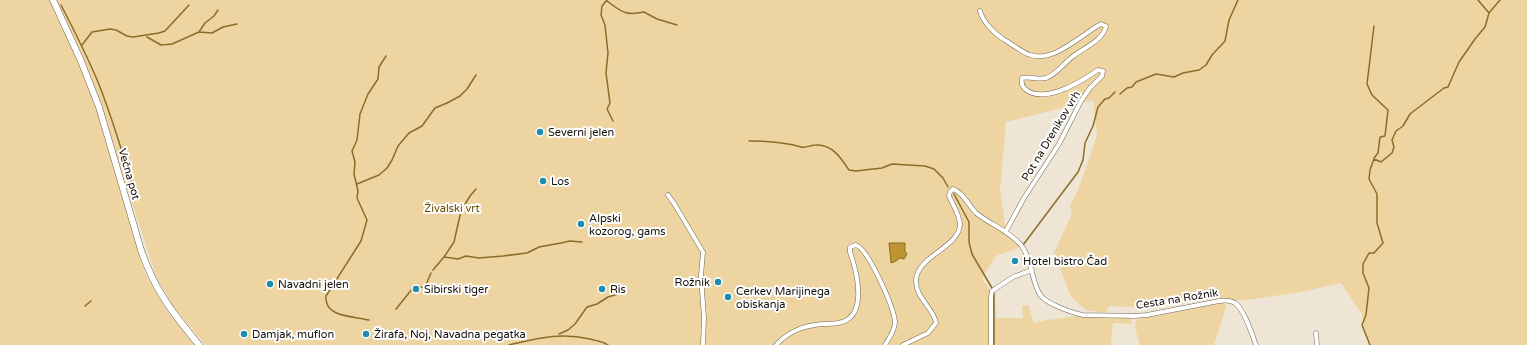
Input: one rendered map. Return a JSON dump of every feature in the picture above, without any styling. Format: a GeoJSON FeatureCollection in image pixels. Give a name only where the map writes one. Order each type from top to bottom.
{"type":"FeatureCollection","features":[{"type":"Feature","properties":{"kind":"main road","name":"Večna pot"},"geometry":{"type":"LineString","coordinates":[[53,0],[81,61],[99,107],[141,250],[151,275],[167,305],[199,345]]}},
{"type":"Feature","properties":{"kind":"street","name":"Pot na Drenikov vrh"},"geometry":{"type":"LineString","coordinates":[[980,11],[985,21],[996,33],[1021,50],[1034,56],[1044,56],[1058,51],[1101,24],[1105,24],[1106,26],[1104,32],[1094,42],[1073,56],[1054,74],[1040,79],[1023,77],[1021,80],[1024,88],[1032,93],[1042,94],[1068,88],[1098,70],[1102,70],[1103,73],[1081,101],[1059,144],[1024,198],[1006,231]]}},
{"type":"Feature","properties":{"kind":"street","name":"Cesta na Rožnik"},"geometry":{"type":"LineString","coordinates":[[903,345],[928,333],[936,324],[934,315],[923,301],[919,293],[916,281],[918,273],[927,261],[952,242],[958,235],[959,218],[950,196],[951,190],[956,190],[959,192],[976,212],[986,220],[1006,231],[1022,247],[1028,258],[1041,296],[1060,307],[1083,315],[1134,316],[1219,301],[1231,301],[1237,305],[1240,310],[1256,345]]}},
{"type":"Feature","properties":{"kind":"street"},"geometry":{"type":"LineString","coordinates":[[668,195],[703,252],[701,276],[704,318],[703,345]]}},
{"type":"Feature","properties":{"kind":"street"},"geometry":{"type":"LineString","coordinates":[[776,345],[785,336],[793,331],[822,324],[838,324],[852,317],[856,311],[858,287],[850,247],[856,246],[864,251],[881,282],[891,307],[895,324],[894,330],[885,345]]}},
{"type":"Feature","properties":{"kind":"street"},"geometry":{"type":"LineString","coordinates":[[991,345],[992,290],[1013,277],[1032,270]]}},
{"type":"Feature","properties":{"kind":"street"},"geometry":{"type":"LineString","coordinates":[[1316,333],[1317,345]]}},
{"type":"Feature","properties":{"kind":"green space"},"geometry":{"type":"Polygon","coordinates":[[[0,0],[50,0],[82,70],[98,114],[145,273],[166,310],[195,345],[0,345],[0,0]]]}},
{"type":"Feature","properties":{"kind":"green space","name":"Živalski vrt"},"geometry":{"type":"Polygon","coordinates":[[[56,0],[1527,0],[1527,345],[1371,345],[1362,326],[1364,325],[1362,314],[1341,283],[1301,292],[1246,300],[1227,298],[1179,303],[1180,299],[1155,299],[1141,306],[1109,306],[1106,313],[1086,310],[1071,297],[1054,253],[1072,214],[1070,206],[1078,190],[1097,136],[1093,100],[1006,122],[1000,190],[1005,233],[1020,247],[996,256],[982,278],[995,298],[996,318],[1023,318],[1022,306],[1028,305],[1034,323],[1078,316],[1130,318],[1133,324],[1113,323],[1111,345],[205,345],[171,303],[156,276],[116,154],[56,0]]]}},
{"type":"Feature","properties":{"kind":"green space"},"geometry":{"type":"Polygon","coordinates":[[[1224,302],[1226,307],[1214,345],[1140,345],[1135,328],[1136,320],[1143,317],[1157,316],[1224,302]]]}},
{"type":"Feature","properties":{"kind":"shaded area"},"geometry":{"type":"Polygon","coordinates":[[[889,243],[905,243],[905,251],[907,254],[904,259],[900,258],[891,263],[889,243]]]}},
{"type":"Feature","properties":{"kind":"waterway"},"geometry":{"type":"LineString","coordinates":[[607,0],[602,6],[601,15],[605,25],[608,53],[606,73],[610,103],[607,109],[613,121]]}},
{"type":"Feature","properties":{"kind":"waterway"},"geometry":{"type":"LineString","coordinates":[[1120,94],[1127,88],[1132,87],[1136,82],[1156,74],[1174,77],[1183,73],[1199,70],[1206,65],[1212,55],[1225,41],[1229,20],[1238,0]]}},
{"type":"Feature","properties":{"kind":"waterway"},"geometry":{"type":"LineString","coordinates":[[1478,0],[1489,13]]}},
{"type":"Feature","properties":{"kind":"waterway"},"geometry":{"type":"LineString","coordinates":[[1370,345],[1362,325],[1366,315],[1369,288],[1363,273],[1363,264],[1369,253],[1374,253],[1383,243],[1377,223],[1377,194],[1369,179],[1370,170],[1374,159],[1381,162],[1392,153],[1394,147],[1392,140],[1396,131],[1403,126],[1410,114],[1444,88],[1448,87],[1459,62],[1485,27],[1489,13],[1500,0]]}},
{"type":"Feature","properties":{"kind":"waterway"},"geometry":{"type":"LineString","coordinates":[[607,1],[624,12],[632,14],[644,12],[657,19],[677,25]]}},
{"type":"Feature","properties":{"kind":"waterway"},"geometry":{"type":"LineString","coordinates":[[61,5],[98,82],[109,111],[136,199]]}},
{"type":"Feature","properties":{"kind":"waterway"},"geometry":{"type":"LineString","coordinates":[[82,45],[92,32],[110,29],[133,37],[165,31],[189,5]]}},
{"type":"Feature","properties":{"kind":"waterway"},"geometry":{"type":"LineString","coordinates":[[147,37],[161,45],[172,44],[199,32],[205,23],[214,16],[218,10]]}},
{"type":"Feature","properties":{"kind":"waterway"},"geometry":{"type":"LineString","coordinates":[[199,32],[212,33],[223,27],[237,24]]}},
{"type":"Feature","properties":{"kind":"waterway"},"geometry":{"type":"LineString","coordinates":[[1374,26],[1367,84],[1372,95],[1388,110],[1385,136],[1380,137],[1378,153],[1374,158]]}},
{"type":"Feature","properties":{"kind":"waterway"},"geometry":{"type":"LineString","coordinates":[[369,320],[341,315],[335,312],[327,303],[326,296],[361,241],[367,220],[357,198],[358,191],[354,174],[355,162],[352,151],[357,140],[360,114],[368,94],[378,79],[379,67],[386,56]]}},
{"type":"Feature","properties":{"kind":"waterway"},"geometry":{"type":"LineString","coordinates":[[357,184],[379,175],[387,168],[398,146],[409,133],[422,126],[435,108],[460,96],[467,89],[476,75]]}},
{"type":"Feature","properties":{"kind":"waterway"},"geometry":{"type":"LineString","coordinates":[[1023,245],[1078,172],[1083,160],[1085,143],[1093,126],[1098,107],[1105,99],[1109,98],[1115,92]]}},
{"type":"Feature","properties":{"kind":"waterway"},"geometry":{"type":"LineString","coordinates":[[749,141],[775,142],[803,147],[822,145],[836,153],[849,170],[856,171],[882,168],[892,164],[925,166],[934,169],[943,178],[948,187]]}},
{"type":"Feature","properties":{"kind":"waterway"},"geometry":{"type":"LineString","coordinates":[[433,270],[454,242],[461,211],[476,189]]}},
{"type":"Feature","properties":{"kind":"waterway"},"geometry":{"type":"LineString","coordinates":[[954,194],[969,222],[969,242],[972,254],[992,288]]}},
{"type":"Feature","properties":{"kind":"waterway"},"geometry":{"type":"LineString","coordinates":[[444,257],[458,259],[466,256],[479,258],[503,256],[527,253],[539,247],[570,241],[582,242]]}},
{"type":"Feature","properties":{"kind":"waterway"},"geometry":{"type":"LineString","coordinates":[[396,309],[413,288],[425,287],[431,273]]}},
{"type":"Feature","properties":{"kind":"waterway"},"geometry":{"type":"LineString","coordinates":[[994,293],[994,345]]}},
{"type":"Feature","properties":{"kind":"waterway"},"geometry":{"type":"LineString","coordinates":[[559,334],[568,330],[575,324],[587,307],[618,294]]}},
{"type":"Feature","properties":{"kind":"waterway"},"geometry":{"type":"LineString","coordinates":[[85,306],[91,301]]}},
{"type":"Feature","properties":{"kind":"waterway"},"geometry":{"type":"LineString","coordinates":[[509,345],[540,338],[559,336],[579,337],[599,341],[608,345]]}},
{"type":"Feature","properties":{"kind":"place","name":"Severni jelen"},"geometry":{"type":"Point","coordinates":[540,132]}},
{"type":"Feature","properties":{"kind":"place","name":"Los"},"geometry":{"type":"Point","coordinates":[543,181]}},
{"type":"Feature","properties":{"kind":"place","name":"Alpski kozorog, gams"},"geometry":{"type":"Point","coordinates":[581,224]}},
{"type":"Feature","properties":{"kind":"place","name":"Hotel bistro Čad"},"geometry":{"type":"Point","coordinates":[1015,261]}},
{"type":"Feature","properties":{"kind":"place","name":"Rožnik"},"geometry":{"type":"Point","coordinates":[718,282]}},
{"type":"Feature","properties":{"kind":"place","name":"Navadni jelen"},"geometry":{"type":"Point","coordinates":[270,284]}},
{"type":"Feature","properties":{"kind":"place","name":"Sibirski tiger"},"geometry":{"type":"Point","coordinates":[416,289]}},
{"type":"Feature","properties":{"kind":"place","name":"Ris"},"geometry":{"type":"Point","coordinates":[602,289]}},
{"type":"Feature","properties":{"kind":"place","name":"Cerkev Marijinega obiskanja"},"geometry":{"type":"Point","coordinates":[728,297]}},
{"type":"Feature","properties":{"kind":"place","name":"Damjak, muflon"},"geometry":{"type":"Point","coordinates":[244,334]}},
{"type":"Feature","properties":{"kind":"place","name":"Žirafa, Noj, Navadna pegatka"},"geometry":{"type":"Point","coordinates":[366,334]}}]}
